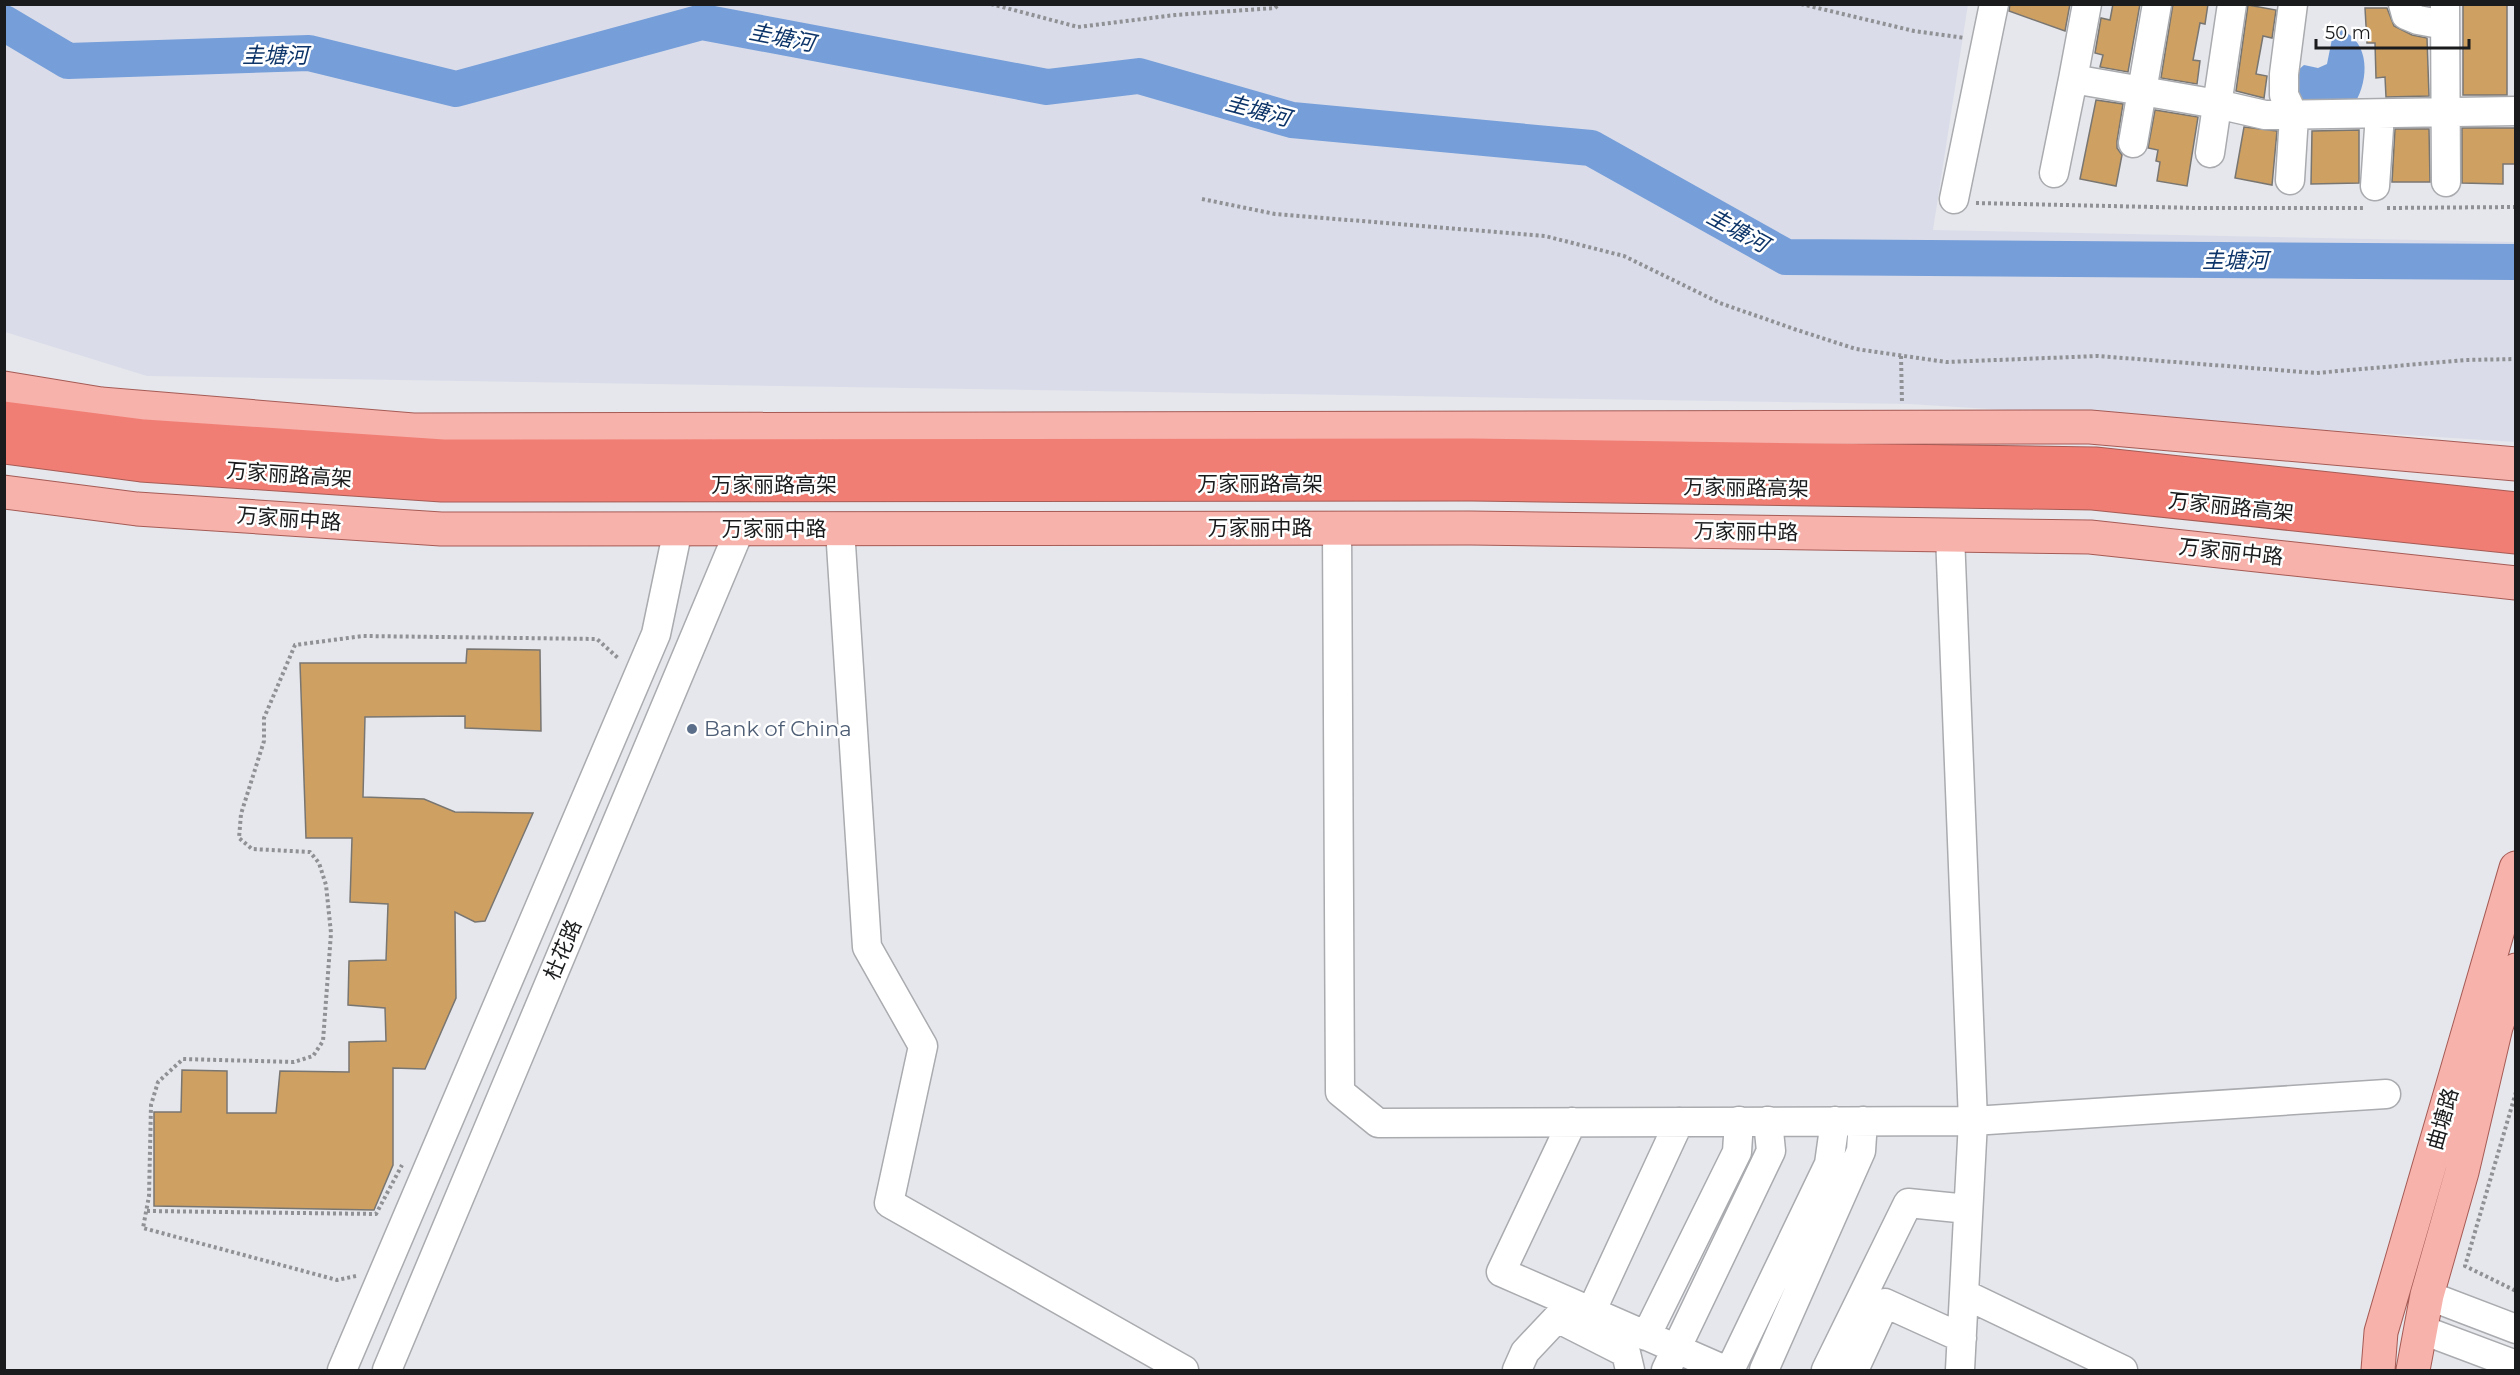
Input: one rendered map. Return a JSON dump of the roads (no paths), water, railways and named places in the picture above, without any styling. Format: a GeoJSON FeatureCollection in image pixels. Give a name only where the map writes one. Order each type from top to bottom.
{"type":"FeatureCollection","features":[{"type":"Feature","properties":{"kind":"highway","name":"万家丽路高架"},"geometry":{"type":"LineString","coordinates":[[4,418],[144,436],[443,456],[1471,455],[2095,464],[2516,509]]}},
{"type":"Feature","properties":{"kind":"highway","name":"万家丽路高架"},"geometry":{"type":"LineString","coordinates":[[4,447],[141,465],[442,485],[1471,483],[2093,493],[2516,537]]}},
{"type":"Feature","properties":{"kind":"main road"},"geometry":{"type":"LineString","coordinates":[[4,388],[101,404],[413,430],[2090,427],[2516,464]]}},
{"type":"Feature","properties":{"kind":"main road","name":"万家丽中路"},"geometry":{"type":"LineString","coordinates":[[4,492],[136,509],[441,529],[1337,528],[2090,537],[2516,583]]}},
{"type":"Feature","properties":{"kind":"main road","name":"曲塘路"},"geometry":{"type":"LineString","coordinates":[[2378,1371],[2381,1332],[2516,868]]}},
{"type":"Feature","properties":{"kind":"main road","name":"曲塘路"},"geometry":{"type":"LineString","coordinates":[[2413,1371],[2427,1295],[2462,1172],[2496,1027],[2516,970]]}},
{"type":"Feature","properties":{"kind":"street"},"geometry":{"type":"LineString","coordinates":[[1954,198],[1994,4]]}},
{"type":"Feature","properties":{"kind":"street"},"geometry":{"type":"LineString","coordinates":[[2054,173],[2087,4]]}},
{"type":"Feature","properties":{"kind":"street"},"geometry":{"type":"LineString","coordinates":[[2133,143],[2157,4]]}},
{"type":"Feature","properties":{"kind":"street"},"geometry":{"type":"LineString","coordinates":[[2210,153],[2232,4]]}},
{"type":"Feature","properties":{"kind":"street"},"geometry":{"type":"LineString","coordinates":[[2290,180],[2294,116],[2284,95],[2284,74],[2294,4]]}},
{"type":"Feature","properties":{"kind":"street"},"geometry":{"type":"LineString","coordinates":[[2403,4],[2406,15],[2418,20],[2445,15],[2446,182]]}},
{"type":"Feature","properties":{"kind":"street"},"geometry":{"type":"LineString","coordinates":[[2073,79],[2217,104],[2265,116],[2516,111]]}},
{"type":"Feature","properties":{"kind":"street"},"geometry":{"type":"LineString","coordinates":[[2377,201],[2380,114]]}},
{"type":"Feature","properties":{"kind":"street"},"geometry":{"type":"LineString","coordinates":[[1337,528],[1340,1092],[1378,1123],[1972,1121],[2386,1094]]}},
{"type":"Feature","properties":{"kind":"street","name":"杜花路"},"geometry":{"type":"LineString","coordinates":[[342,1371],[656,634],[678,529]]}},
{"type":"Feature","properties":{"kind":"street","name":"杜花路"},"geometry":{"type":"LineString","coordinates":[[387,1371],[740,529]]}},
{"type":"Feature","properties":{"kind":"street"},"geometry":{"type":"LineString","coordinates":[[840,529],[867,947],[923,1046],[889,1203],[1184,1371]]}},
{"type":"Feature","properties":{"kind":"street"},"geometry":{"type":"LineString","coordinates":[[1950,535],[1972,1121],[1960,1371]]}},
{"type":"Feature","properties":{"kind":"street"},"geometry":{"type":"LineString","coordinates":[[1646,1336],[1737,1152],[1739,1121]]}},
{"type":"Feature","properties":{"kind":"street"},"geometry":{"type":"LineString","coordinates":[[1671,1360],[1771,1151],[1768,1121]]}},
{"type":"Feature","properties":{"kind":"street"},"geometry":{"type":"LineString","coordinates":[[1730,1371],[1849,1121]]}},
{"type":"Feature","properties":{"kind":"street"},"geometry":{"type":"LineString","coordinates":[[1764,1371],[1861,1151],[1849,1121]]}},
{"type":"Feature","properties":{"kind":"street"},"geometry":{"type":"LineString","coordinates":[[1572,1122],[1501,1272],[1646,1336],[1671,1360],[1725,1371]]}},
{"type":"Feature","properties":{"kind":"street"},"geometry":{"type":"LineString","coordinates":[[1591,1312],[1679,1122]]}},
{"type":"Feature","properties":{"kind":"street"},"geometry":{"type":"LineString","coordinates":[[1854,1371],[1874,1298],[1908,1203],[1968,1209]]}},
{"type":"Feature","properties":{"kind":"street"},"geometry":{"type":"LineString","coordinates":[[1964,1294],[2123,1371]]}},
{"type":"Feature","properties":{"kind":"street"},"geometry":{"type":"LineString","coordinates":[[2427,1295],[2516,1329]]}},
{"type":"Feature","properties":{"kind":"street"},"geometry":{"type":"LineString","coordinates":[[1874,1298],[1962,1338]]}},
{"type":"Feature","properties":{"kind":"street"},"geometry":{"type":"LineString","coordinates":[[1826,1371],[1874,1298]]}},
{"type":"Feature","properties":{"kind":"street"},"geometry":{"type":"LineString","coordinates":[[1517,1371],[1525,1352],[1557,1318],[1626,1353],[1630,1371]]}},
{"type":"Feature","properties":{"kind":"street"},"geometry":{"type":"LineString","coordinates":[[2420,1329],[2516,1365]]}},
{"type":"Feature","properties":{"kind":"water"},"geometry":{"type":"Polygon","coordinates":[[[2342,30],[2358,44],[2364,62],[2363,83],[2355,103],[2309,103],[2298,97],[2297,71],[2304,65],[2318,68],[2327,64],[2332,39],[2342,30]]]}},
{"type":"Feature","properties":{"kind":"waterway","name":"圭塘河"},"geometry":{"type":"LineString","coordinates":[[4,23],[68,61],[309,53],[456,89],[702,22],[1047,87],[1139,76],[1292,120],[1591,148],[1786,257],[2516,262]]}},
{"type":"Feature","properties":{"kind":"place","name":"Bank of China"},"geometry":{"type":"Point","coordinates":[692,729]}}]}
